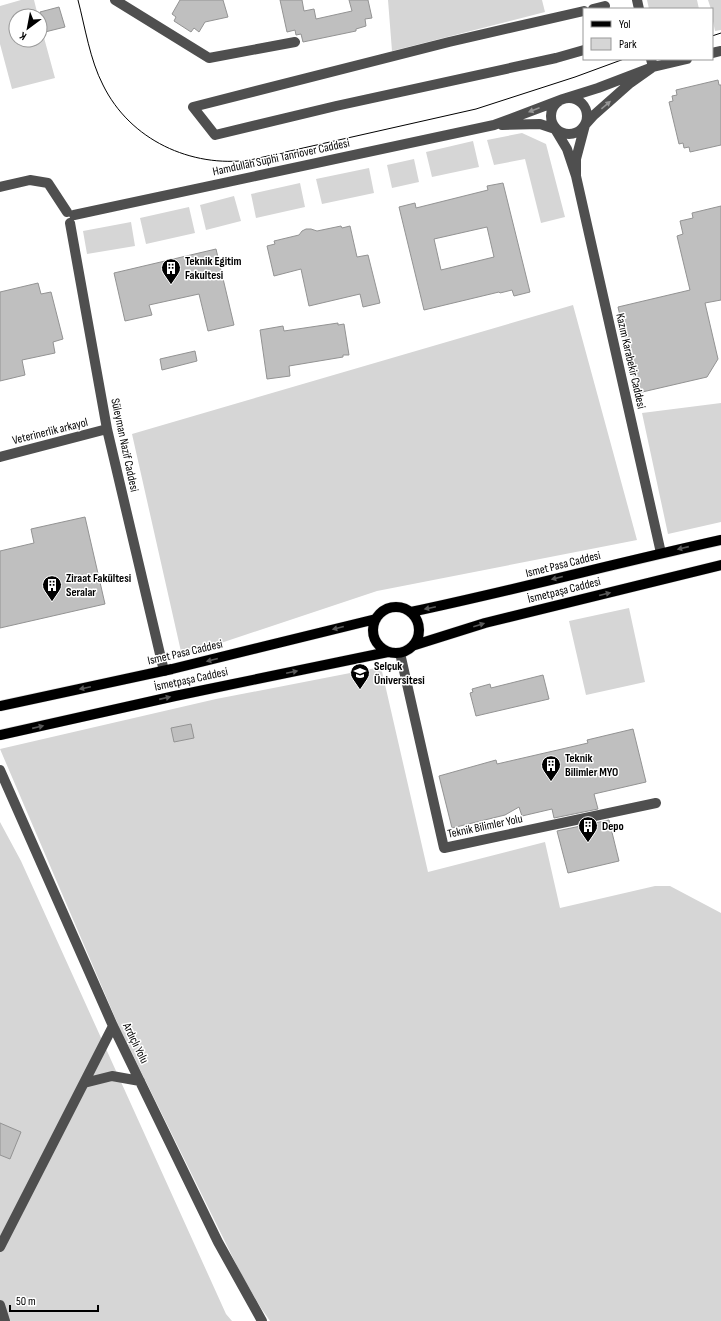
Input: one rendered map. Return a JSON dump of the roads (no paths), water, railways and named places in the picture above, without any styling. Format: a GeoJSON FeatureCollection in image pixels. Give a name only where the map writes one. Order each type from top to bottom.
{"type":"FeatureCollection","features":[{"type":"Feature","properties":{"kind":"main road","name":"Ismet Pasa Caddesi"},"geometry":{"type":"LineString","coordinates":[[411,612],[464,601],[661,553],[721,540]]}},
{"type":"Feature","properties":{"kind":"main road","name":"İsmetpaşa Caddesi"},"geometry":{"type":"LineString","coordinates":[[415,645],[485,623],[721,565]]}},
{"type":"Feature","properties":{"kind":"main road"},"geometry":{"type":"LineString","coordinates":[[388,608],[400,608],[411,612],[419,624],[420,631],[415,645],[400,653],[388,652],[381,648],[376,642],[373,634],[373,626],[381,612],[388,608]]}},
{"type":"Feature","properties":{"kind":"main road","name":"Ismet Pasa Caddesi"},"geometry":{"type":"LineString","coordinates":[[0,706],[164,671],[376,619]]}},
{"type":"Feature","properties":{"kind":"main road","name":"İsmetpaşa Caddesi"},"geometry":{"type":"LineString","coordinates":[[0,735],[175,696],[388,652]]}},
{"type":"Feature","properties":{"kind":"street"},"geometry":{"type":"LineString","coordinates":[[115,0],[209,58],[295,42]]}},
{"type":"Feature","properties":{"kind":"street"},"geometry":{"type":"LineString","coordinates":[[583,11],[449,42],[193,107],[215,136],[336,106],[556,58],[583,50]]}},
{"type":"Feature","properties":{"kind":"street"},"geometry":{"type":"LineString","coordinates":[[494,125],[563,99],[598,88],[652,63],[678,60]]}},
{"type":"Feature","properties":{"kind":"street"},"geometry":{"type":"LineString","coordinates":[[494,125],[540,124],[565,134],[577,133],[582,130],[594,115],[652,63]]}},
{"type":"Feature","properties":{"kind":"street"},"geometry":{"type":"LineString","coordinates":[[569,98],[576,99],[581,102],[587,113],[587,119],[576,159],[576,176],[567,149],[550,118],[553,106],[563,99],[569,98]]}},
{"type":"Feature","properties":{"kind":"street","name":"Hamdullah Suphi Tanriover Caddesi"},"geometry":{"type":"LineString","coordinates":[[70,216],[494,125]]}},
{"type":"Feature","properties":{"kind":"street","name":"Kazım Karabekir Caddesi"},"geometry":{"type":"LineString","coordinates":[[576,176],[661,553]]}},
{"type":"Feature","properties":{"kind":"street"},"geometry":{"type":"LineString","coordinates":[[0,187],[30,180],[48,183],[70,216]]}},
{"type":"Feature","properties":{"kind":"street","name":"Süleyman Nazif Caddesi"},"geometry":{"type":"LineString","coordinates":[[70,216],[107,430],[164,671]]}},
{"type":"Feature","properties":{"kind":"street","name":"Veterinerlik arkayol"},"geometry":{"type":"LineString","coordinates":[[0,457],[107,430]]}},
{"type":"Feature","properties":{"kind":"street","name":"Teknik Bilimler Yolu"},"geometry":{"type":"LineString","coordinates":[[400,653],[444,848],[656,803]]}},
{"type":"Feature","properties":{"kind":"street","name":"Ardıçlı Yolu"},"geometry":{"type":"LineString","coordinates":[[0,770],[113,1026],[218,1242],[262,1321]]}},
{"type":"Feature","properties":{"kind":"street"},"geometry":{"type":"LineString","coordinates":[[0,1247],[113,1026]]}},
{"type":"Feature","properties":{"kind":"street"},"geometry":{"type":"LineString","coordinates":[[84,1083],[112,1076],[140,1081]]}},
{"type":"Feature","properties":{"kind":"street"},"geometry":{"type":"LineString","coordinates":[[0,1305],[5,1321]]}},
{"type":"Feature","properties":{"kind":"tram line"},"geometry":{"type":"LineString","coordinates":[[78,0],[88,43],[98,75],[115,104],[129,121],[146,135],[164,146],[185,154],[206,159],[228,161],[250,160],[476,109],[575,77],[621,60]]}},
{"type":"Feature","properties":{"kind":"tram line"},"geometry":{"type":"LineString","coordinates":[[713,36],[721,33]]}},
{"type":"Feature","properties":{"kind":"place","name":"Teknik Egitim Fakultesi"},"geometry":{"type":"Point","coordinates":[171,285]}},
{"type":"Feature","properties":{"kind":"place","name":"Ziraat Fakültesi Seralar"},"geometry":{"type":"Point","coordinates":[52,602]}},
{"type":"Feature","properties":{"kind":"place","name":"Selçuk Üniversitesi"},"geometry":{"type":"Point","coordinates":[360,690]}},
{"type":"Feature","properties":{"kind":"place","name":"Teknik Bilimler MYO"},"geometry":{"type":"Point","coordinates":[551,782]}},
{"type":"Feature","properties":{"kind":"place","name":"Depo"},"geometry":{"type":"Point","coordinates":[588,843]}}]}
